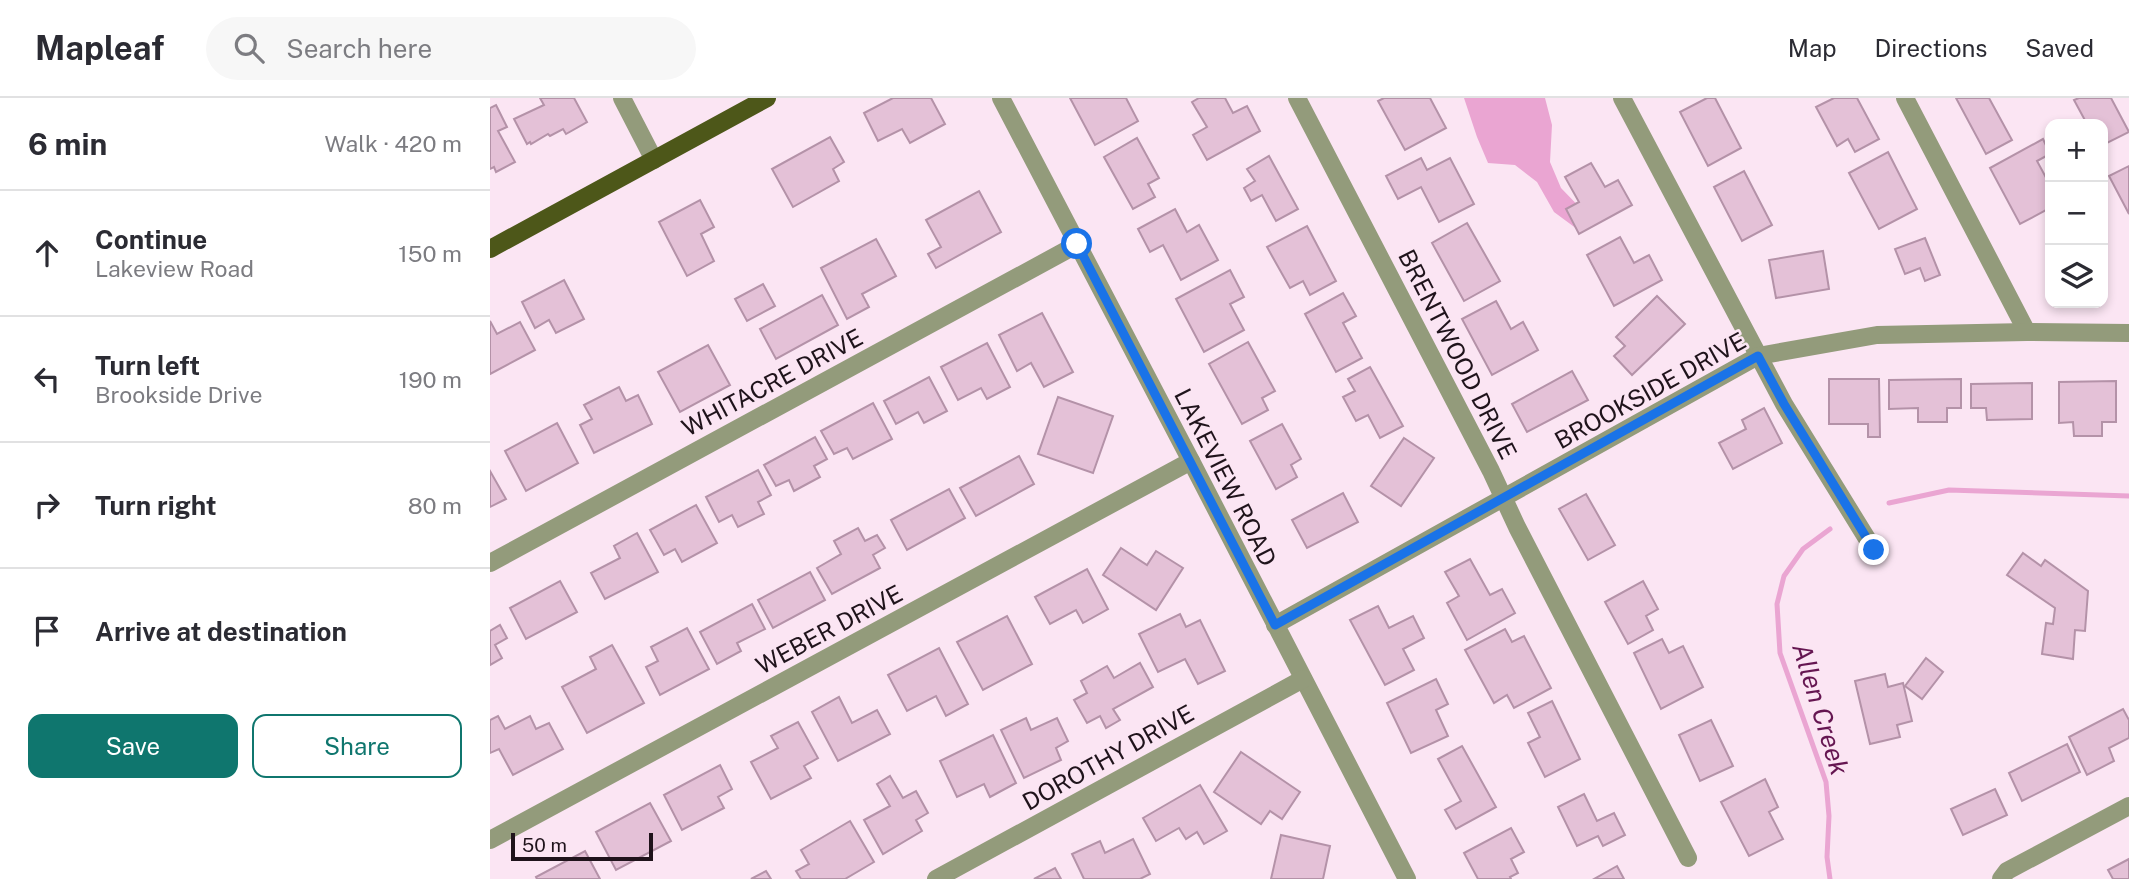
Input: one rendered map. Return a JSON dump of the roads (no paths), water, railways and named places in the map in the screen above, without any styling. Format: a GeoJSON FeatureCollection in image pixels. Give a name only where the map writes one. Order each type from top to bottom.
{"type":"FeatureCollection","features":[{"type":"Feature","properties":{"kind":"main road"},"geometry":{"type":"LineString","coordinates":[[490,249],[767,98]]}},
{"type":"Feature","properties":{"kind":"street"},"geometry":{"type":"LineString","coordinates":[[622,98],[653,160]]}},
{"type":"Feature","properties":{"kind":"street","name":"LAKEVIEW ROAD"},"geometry":{"type":"LineString","coordinates":[[1001,98],[1407,879]]}},
{"type":"Feature","properties":{"kind":"street","name":"BRENTWOOD DRIVE"},"geometry":{"type":"LineString","coordinates":[[1297,98],[1688,858]]}},
{"type":"Feature","properties":{"kind":"street"},"geometry":{"type":"LineString","coordinates":[[1622,98],[1784,404],[1874,550]]}},
{"type":"Feature","properties":{"kind":"street"},"geometry":{"type":"LineString","coordinates":[[1905,98],[2027,332]]}},
{"type":"Feature","properties":{"kind":"street","name":"WHITACRE DRIVE"},"geometry":{"type":"LineString","coordinates":[[490,563],[1077,244]]}},
{"type":"Feature","properties":{"kind":"street","name":"BROOKSIDE DRIVE"},"geometry":{"type":"LineString","coordinates":[[1275,625],[1758,356],[1877,335],[2129,333]]}},
{"type":"Feature","properties":{"kind":"street","name":"WEBER DRIVE"},"geometry":{"type":"LineString","coordinates":[[490,840],[1191,461]]}},
{"type":"Feature","properties":{"kind":"street","name":"DOROTHY DRIVE"},"geometry":{"type":"LineString","coordinates":[[936,879],[1303,679]]}},
{"type":"Feature","properties":{"kind":"street"},"geometry":{"type":"LineString","coordinates":[[2001,879],[2007,871],[2129,806]]}},
{"type":"Feature","properties":{"kind":"waterway","name":"Allen Creek"},"geometry":{"type":"LineString","coordinates":[[1889,503],[1949,490],[2129,496]]}},
{"type":"Feature","properties":{"kind":"waterway","name":"Allen Creek"},"geometry":{"type":"LineString","coordinates":[[1830,529],[1803,549],[1784,576],[1777,604],[1780,653],[1826,782],[1830,879]]}}]}
